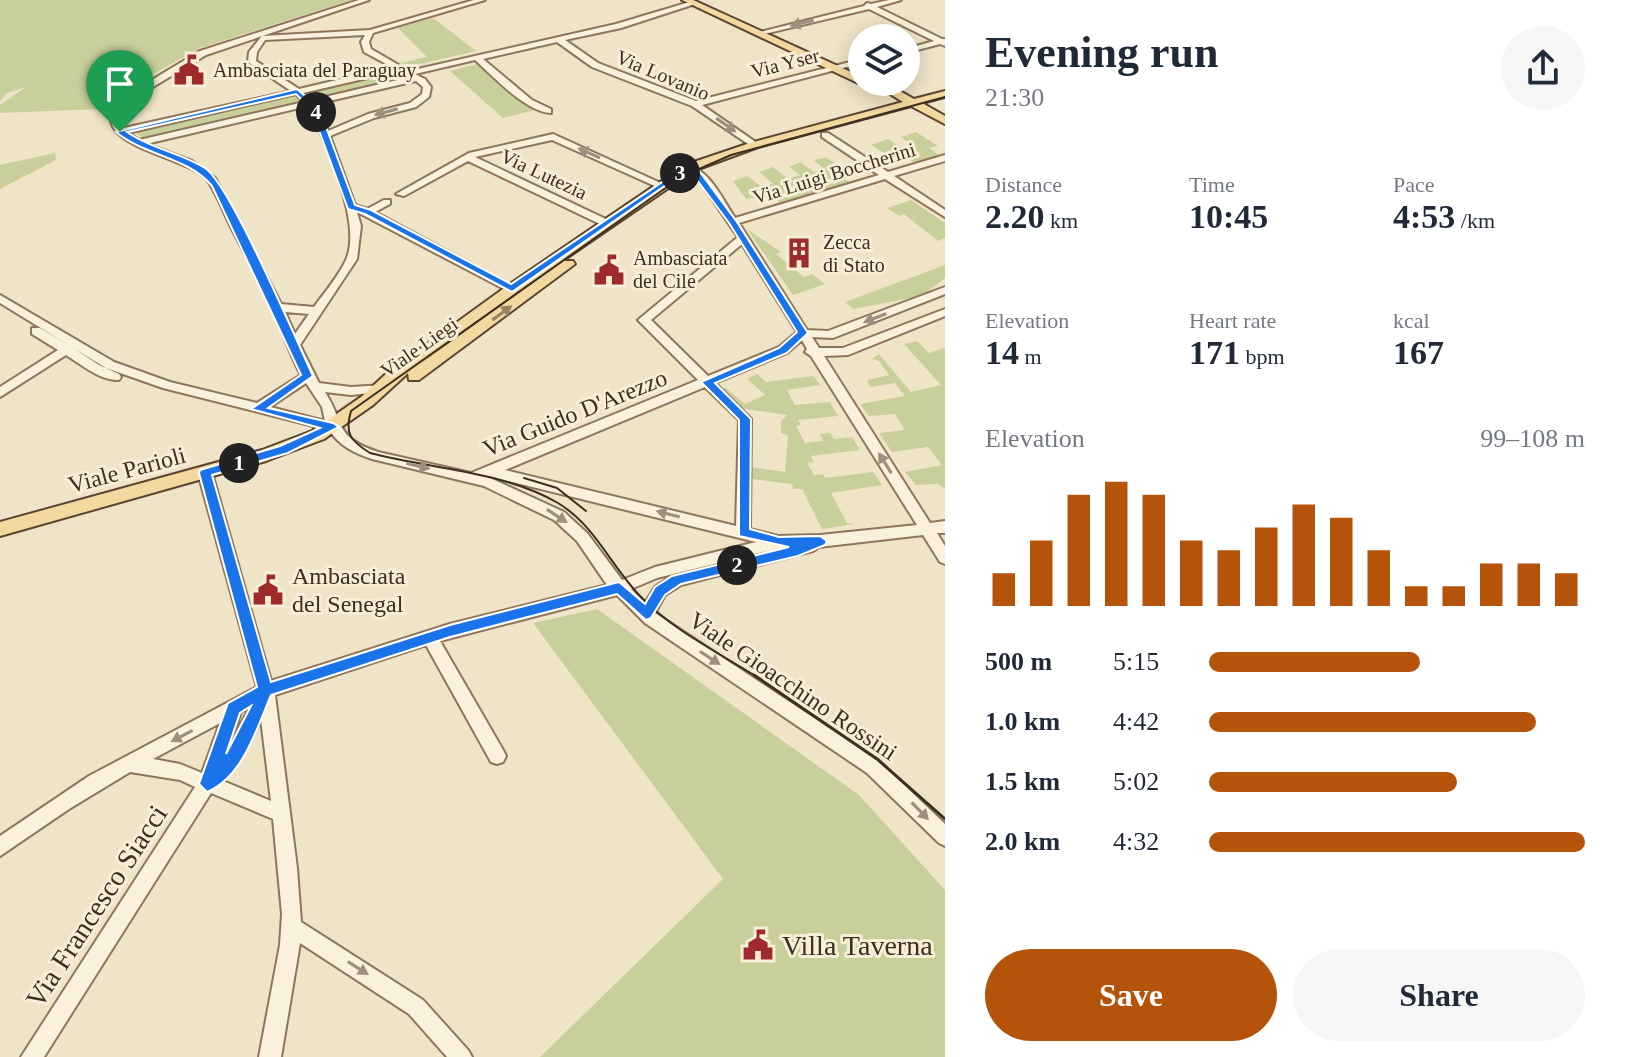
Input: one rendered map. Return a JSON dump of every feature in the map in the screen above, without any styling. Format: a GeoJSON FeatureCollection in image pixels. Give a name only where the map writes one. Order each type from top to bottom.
{"type":"FeatureCollection","features":[{"type":"Feature","properties":{"kind":"main road"},"geometry":{"type":"LineString","coordinates":[[692,1],[848,71]]}},
{"type":"Feature","properties":{"kind":"main road"},"geometry":{"type":"LineString","coordinates":[[916,106],[945,94]]}},
{"type":"Feature","properties":{"kind":"main road"},"geometry":{"type":"LineString","coordinates":[[896,96],[945,121]]}},
{"type":"Feature","properties":{"kind":"main road"},"geometry":{"type":"LineString","coordinates":[[904,96],[916,106]]}},
{"type":"Feature","properties":{"kind":"main road"},"geometry":{"type":"LineString","coordinates":[[916,106],[945,102]]}},
{"type":"Feature","properties":{"kind":"main road","name":"Viale Liegi"},"geometry":{"type":"LineString","coordinates":[[367,401],[392,391],[673,190],[695,171],[916,106]]}},
{"type":"Feature","properties":{"kind":"main road","name":"Viale Liegi"},"geometry":{"type":"LineString","coordinates":[[367,401],[512,289],[660,185],[754,145],[916,106]]}},
{"type":"Feature","properties":{"kind":"main road","name":"Viale Parioli"},"geometry":{"type":"LineString","coordinates":[[0,529],[266,455],[333,427],[367,401]]}},
{"type":"Feature","properties":{"kind":"street"},"geometry":{"type":"LineString","coordinates":[[293,346],[354,254],[357,232],[352,207],[311,103],[253,63],[253,52],[257,39],[291,24],[366,0]]}},
{"type":"Feature","properties":{"kind":"street"},"geometry":{"type":"LineString","coordinates":[[0,307],[114,376],[167,385],[333,427],[328,407],[293,346],[277,306],[212,180],[194,165],[138,143],[120,132],[113,118],[115,109],[122,101],[195,56],[235,42],[358,31],[368,35],[482,0]]}},
{"type":"Feature","properties":{"kind":"street"},"geometry":{"type":"LineString","coordinates":[[858,0],[944,43]]}},
{"type":"Feature","properties":{"kind":"street"},"geometry":{"type":"LineString","coordinates":[[763,32],[898,0]]}},
{"type":"Feature","properties":{"kind":"street"},"geometry":{"type":"LineString","coordinates":[[120,132],[297,91],[409,73],[477,58],[631,22],[692,1]]}},
{"type":"Feature","properties":{"kind":"street"},"geometry":{"type":"LineString","coordinates":[[326,135],[366,118],[419,102],[427,89],[409,73],[367,50],[368,35]]}},
{"type":"Feature","properties":{"kind":"street","name":"Via Lovanio"},"geometry":{"type":"LineString","coordinates":[[558,39],[595,65],[695,104],[754,145]]}},
{"type":"Feature","properties":{"kind":"street"},"geometry":{"type":"LineString","coordinates":[[920,48],[944,43]]}},
{"type":"Feature","properties":{"kind":"street"},"geometry":{"type":"LineString","coordinates":[[477,58],[529,102],[548,111]]}},
{"type":"Feature","properties":{"kind":"street","name":"Via Yser"},"geometry":{"type":"LineString","coordinates":[[695,104],[848,65]]}},
{"type":"Feature","properties":{"kind":"street"},"geometry":{"type":"LineString","coordinates":[[138,143],[311,103],[409,73]]}},
{"type":"Feature","properties":{"kind":"street"},"geometry":{"type":"LineString","coordinates":[[825,135],[945,214]]}},
{"type":"Feature","properties":{"kind":"street"},"geometry":{"type":"LineString","coordinates":[[401,194],[467,157],[553,137],[660,185]]}},
{"type":"Feature","properties":{"kind":"street","name":"Via Lutezia"},"geometry":{"type":"LineString","coordinates":[[467,157],[606,223]]}},
{"type":"Feature","properties":{"kind":"street","name":"Via Luigi Boccherini"},"geometry":{"type":"LineString","coordinates":[[733,222],[945,158]]}},
{"type":"Feature","properties":{"kind":"street"},"geometry":{"type":"LineString","coordinates":[[695,171],[733,222],[945,558]]}},
{"type":"Feature","properties":{"kind":"street"},"geometry":{"type":"LineString","coordinates":[[368,212],[387,202]]}},
{"type":"Feature","properties":{"kind":"street"},"geometry":{"type":"LineString","coordinates":[[352,207],[368,212],[512,289]]}},
{"type":"Feature","properties":{"kind":"street"},"geometry":{"type":"LineString","coordinates":[[743,238],[644,320],[745,419],[743,533]]}},
{"type":"Feature","properties":{"kind":"street"},"geometry":{"type":"LineString","coordinates":[[803,333],[829,335],[945,290]]}},
{"type":"Feature","properties":{"kind":"street"},"geometry":{"type":"LineString","coordinates":[[0,298],[70,348]]}},
{"type":"Feature","properties":{"kind":"street"},"geometry":{"type":"LineString","coordinates":[[924,299],[944,313]]}},
{"type":"Feature","properties":{"kind":"street"},"geometry":{"type":"LineString","coordinates":[[277,306],[317,311]]}},
{"type":"Feature","properties":{"kind":"street"},"geometry":{"type":"LineString","coordinates":[[829,335],[823,343],[835,353],[944,313]]}},
{"type":"Feature","properties":{"kind":"street","name":"Via Guido D'Arezzo"},"geometry":{"type":"LineString","coordinates":[[472,478],[783,350],[803,333]]}},
{"type":"Feature","properties":{"kind":"street"},"geometry":{"type":"LineString","coordinates":[[0,393],[70,348]]}},
{"type":"Feature","properties":{"kind":"street","name":"Via Guido D'Arezzo"},"geometry":{"type":"LineString","coordinates":[[783,350],[835,353]]}},
{"type":"Feature","properties":{"kind":"street"},"geometry":{"type":"LineString","coordinates":[[257,409],[311,381],[347,391],[380,388]]}},
{"type":"Feature","properties":{"kind":"street","name":"Viale Gioacchino Rossini"},"geometry":{"type":"LineString","coordinates":[[333,427],[346,442],[364,452],[487,482],[563,518],[582,537],[619,588],[646,614],[873,767],[945,837]]}},
{"type":"Feature","properties":{"kind":"street"},"geometry":{"type":"LineString","coordinates":[[491,472],[779,542]]}},
{"type":"Feature","properties":{"kind":"street"},"geometry":{"type":"LineString","coordinates":[[205,473],[266,690],[282,814],[292,927],[270,1057]]}},
{"type":"Feature","properties":{"kind":"street"},"geometry":{"type":"LineString","coordinates":[[0,847],[62,802],[266,690],[430,637],[619,588],[655,573],[779,542],[820,541],[945,527]]}},
{"type":"Feature","properties":{"kind":"street"},"geometry":{"type":"LineString","coordinates":[[646,614],[660,591],[677,580],[798,551],[820,541]]}},
{"type":"Feature","properties":{"kind":"street"},"geometry":{"type":"LineString","coordinates":[[430,637],[497,756]]}},
{"type":"Feature","properties":{"kind":"street"},"geometry":{"type":"LineString","coordinates":[[207,784],[227,766],[241,745],[266,690]]}},
{"type":"Feature","properties":{"kind":"street"},"geometry":{"type":"LineString","coordinates":[[207,784],[234,708]]}},
{"type":"Feature","properties":{"kind":"street"},"geometry":{"type":"LineString","coordinates":[[130,764],[180,772],[282,814]]}},
{"type":"Feature","properties":{"kind":"street","name":"Via Francesco Siacci"},"geometry":{"type":"LineString","coordinates":[[32,1057],[207,784]]}},
{"type":"Feature","properties":{"kind":"street"},"geometry":{"type":"LineString","coordinates":[[292,927],[416,1007],[461,1057]]}},
{"type":"Feature","properties":{"kind":"green space"},"geometry":{"type":"Polygon","coordinates":[[[0,0],[351,0],[200,48],[133,85],[102,109],[0,113],[0,105],[26,87],[7,93],[0,101],[0,0]]]}},
{"type":"Feature","properties":{"kind":"green space"},"geometry":{"type":"Polygon","coordinates":[[[433,18],[476,51],[407,67],[401,63],[427,57],[398,28],[433,18]]]}},
{"type":"Feature","properties":{"kind":"green space"},"geometry":{"type":"Polygon","coordinates":[[[481,63],[535,110],[503,118],[450,71],[481,63]]]}},
{"type":"Feature","properties":{"kind":"green space"},"geometry":{"type":"Polygon","coordinates":[[[394,72],[401,79],[318,98],[309,91],[394,72]]]}},
{"type":"Feature","properties":{"kind":"green space"},"geometry":{"type":"Polygon","coordinates":[[[294,94],[305,102],[145,139],[131,130],[294,94]]]}},
{"type":"Feature","properties":{"kind":"green space"},"geometry":{"type":"Polygon","coordinates":[[[916,132],[938,146],[929,148],[939,155],[914,163],[905,156],[893,159],[871,145],[888,139],[903,149],[912,145],[901,137],[916,132]]]}},
{"type":"Feature","properties":{"kind":"green space"},"geometry":{"type":"Polygon","coordinates":[[[55,153],[56,160],[0,189],[0,165],[55,153]]]}},
{"type":"Feature","properties":{"kind":"green space"},"geometry":{"type":"Polygon","coordinates":[[[826,157],[847,172],[838,175],[850,182],[780,203],[769,195],[746,199],[733,181],[747,176],[762,187],[773,184],[759,172],[773,167],[788,179],[800,175],[789,167],[800,162],[814,172],[824,169],[814,160],[826,157]]]}},
{"type":"Feature","properties":{"kind":"green space"},"geometry":{"type":"Polygon","coordinates":[[[911,200],[945,223],[945,238],[938,241],[904,214],[899,216],[887,208],[911,200]]]}},
{"type":"Feature","properties":{"kind":"green space"},"geometry":{"type":"Polygon","coordinates":[[[747,229],[781,252],[776,254],[804,277],[812,274],[825,284],[793,295],[747,229]]]}},
{"type":"Feature","properties":{"kind":"green space"},"geometry":{"type":"Polygon","coordinates":[[[945,265],[945,278],[922,296],[853,309],[845,302],[945,265]]]}},
{"type":"Feature","properties":{"kind":"green space"},"geometry":{"type":"Polygon","coordinates":[[[917,341],[929,353],[945,348],[945,489],[938,484],[916,485],[905,472],[942,465],[928,447],[892,452],[879,433],[905,430],[895,414],[869,416],[860,404],[905,396],[895,383],[871,387],[867,380],[889,375],[879,361],[872,359],[879,354],[911,392],[941,385],[904,344],[917,341]]]}},
{"type":"Feature","properties":{"kind":"green space"},"geometry":{"type":"Polygon","coordinates":[[[757,374],[766,382],[814,376],[820,385],[787,390],[795,405],[830,402],[838,416],[798,420],[801,425],[796,426],[805,443],[823,441],[820,434],[830,433],[834,439],[852,437],[860,450],[811,456],[814,462],[807,463],[814,475],[823,474],[825,478],[873,472],[882,485],[831,493],[847,523],[855,524],[822,529],[802,489],[793,489],[792,484],[752,479],[750,467],[785,472],[788,435],[781,433],[781,421],[787,415],[739,408],[720,389],[726,388],[745,404],[765,395],[747,379],[757,374]]]}},
{"type":"Feature","properties":{"kind":"green space"},"geometry":{"type":"Polygon","coordinates":[[[597,609],[859,795],[945,890],[945,1057],[540,1057],[723,879],[533,623],[597,609]]]}},
{"type":"Feature","properties":{"kind":"tram line"},"geometry":{"type":"LineString","coordinates":[[756,677],[654,610],[631,586],[583,523],[558,503],[537,492],[490,477],[370,453],[351,436],[348,426],[351,411],[681,177],[731,155],[945,97]]}},
{"type":"Feature","properties":{"kind":"tram line"},"geometry":{"type":"LineString","coordinates":[[524,478],[557,488],[586,511]]}},
{"type":"Feature","properties":{"kind":"tram line"},"geometry":{"type":"LineString","coordinates":[[756,677],[877,759],[945,819]]}},
{"type":"Feature","properties":{"kind":"place","name":"Ambasciata del Paraguay"},"geometry":{"type":"Point","coordinates":[189,70]}},
{"type":"Feature","properties":{"kind":"place","name":"Zecca di Stato"},"geometry":{"type":"Point","coordinates":[799,253]}},
{"type":"Feature","properties":{"kind":"place","name":"Ambasciata del Cile"},"geometry":{"type":"Point","coordinates":[609,270]}},
{"type":"Feature","properties":{"kind":"place","name":"Ambasciata del Senegal"},"geometry":{"type":"Point","coordinates":[268,590]}},
{"type":"Feature","properties":{"kind":"place","name":"Villa Taverna"},"geometry":{"type":"Point","coordinates":[758,945]}},
{"type":"Feature","properties":{"kind":"route"},"geometry":{"type":"LineString","coordinates":[[120,132],[138,143],[190,163],[212,180],[280,313],[308,376],[257,409],[333,427],[284,450],[205,473],[266,690],[241,745],[227,766],[207,784],[234,708],[266,690],[450,631],[619,588],[646,614],[660,591],[677,580],[798,551],[820,541],[779,542],[743,533],[745,419],[707,382],[783,350],[803,333],[733,222],[694,170],[689,168],[660,185],[512,289],[368,212],[352,207],[315,108],[297,91],[120,132]]}}]}
